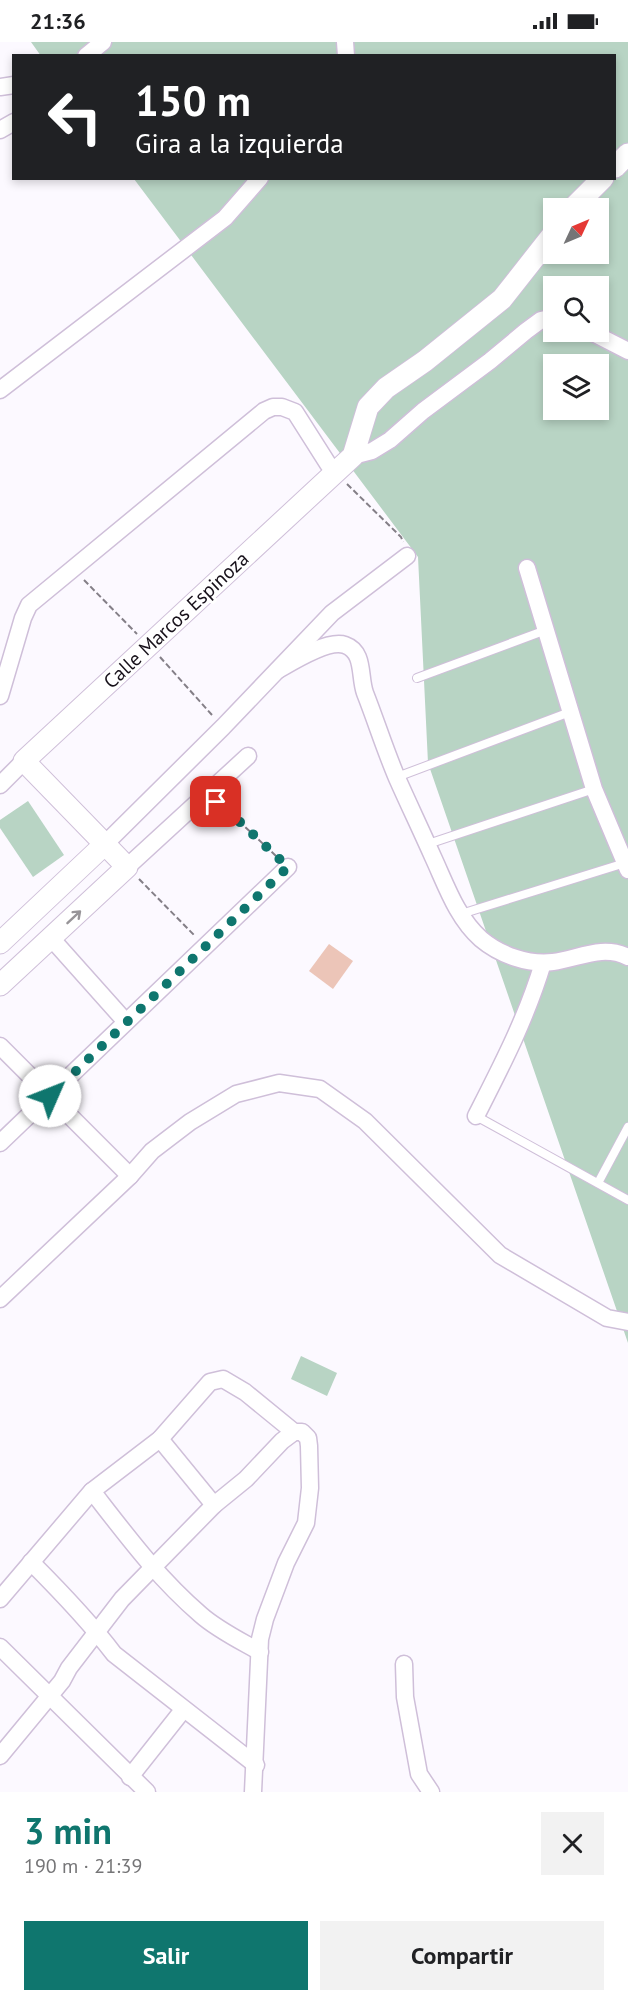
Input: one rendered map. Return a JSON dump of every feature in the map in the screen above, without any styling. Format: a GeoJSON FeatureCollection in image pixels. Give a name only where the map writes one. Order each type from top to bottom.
{"type":"FeatureCollection","features":[{"type":"Feature","properties":{"kind":"street"},"geometry":{"type":"LineString","coordinates":[[88,54],[103,42]]}},
{"type":"Feature","properties":{"kind":"street"},"geometry":{"type":"LineString","coordinates":[[616,165],[628,154]]}},
{"type":"Feature","properties":{"kind":"street"},"geometry":{"type":"LineString","coordinates":[[0,390],[225,218],[258,180]]}},
{"type":"Feature","properties":{"kind":"street"},"geometry":{"type":"LineString","coordinates":[[583,198],[601,180]]}},
{"type":"Feature","properties":{"kind":"street"},"geometry":{"type":"LineString","coordinates":[[353,456],[368,407],[386,388],[425,361],[502,299],[543,248]]}},
{"type":"Feature","properties":{"kind":"street"},"geometry":{"type":"LineString","coordinates":[[353,456],[372,451],[390,440],[423,411],[543,320]]}},
{"type":"Feature","properties":{"kind":"street"},"geometry":{"type":"LineString","coordinates":[[609,341],[628,351]]}},
{"type":"Feature","properties":{"kind":"street"},"geometry":{"type":"LineString","coordinates":[[0,696],[23,618],[30,605],[264,411],[273,406],[295,412],[328,464],[336,472]]}},
{"type":"Feature","properties":{"kind":"street","name":"Calle Marcos Espinoza"},"geometry":{"type":"LineString","coordinates":[[0,785],[353,456]]}},
{"type":"Feature","properties":{"kind":"street"},"geometry":{"type":"LineString","coordinates":[[0,943],[105,844],[223,727],[332,613],[407,556]]}},
{"type":"Feature","properties":{"kind":"street"},"geometry":{"type":"LineString","coordinates":[[527,568],[594,789],[627,866]]}},
{"type":"Feature","properties":{"kind":"street"},"geometry":{"type":"LineString","coordinates":[[278,670],[303,656],[332,645],[344,645],[352,649],[359,658],[362,686],[397,777],[461,914],[482,939],[498,950],[519,959],[543,963],[601,951],[628,957]]}},
{"type":"Feature","properties":{"kind":"street"},"geometry":{"type":"LineString","coordinates":[[0,985],[248,756]]}},
{"type":"Feature","properties":{"kind":"street"},"geometry":{"type":"LineString","coordinates":[[24,761],[127,867]]}},
{"type":"Feature","properties":{"kind":"street"},"geometry":{"type":"LineString","coordinates":[[0,1143],[288,867]]}},
{"type":"Feature","properties":{"kind":"street"},"geometry":{"type":"LineString","coordinates":[[51,938],[126,1022]]}},
{"type":"Feature","properties":{"kind":"street"},"geometry":{"type":"LineString","coordinates":[[476,1116],[514,1043],[543,963]]}},
{"type":"Feature","properties":{"kind":"street"},"geometry":{"type":"LineString","coordinates":[[0,1046],[130,1176]]}},
{"type":"Feature","properties":{"kind":"street"},"geometry":{"type":"LineString","coordinates":[[0,1299],[130,1176],[152,1151],[189,1122],[236,1094],[279,1083],[320,1089],[365,1121],[500,1255],[607,1318],[628,1322]]}},
{"type":"Feature","properties":{"kind":"street"},"geometry":{"type":"LineString","coordinates":[[0,1599],[92,1491],[160,1438],[210,1382],[223,1379],[245,1392],[294,1432]]}},
{"type":"Feature","properties":{"kind":"street"},"geometry":{"type":"LineString","coordinates":[[0,1756],[50,1695],[122,1599],[214,1505],[246,1479],[282,1441],[294,1432],[302,1432],[308,1438],[310,1488],[306,1523],[286,1563],[260,1639],[253,1792]]}},
{"type":"Feature","properties":{"kind":"street"},"geometry":{"type":"LineString","coordinates":[[160,1438],[214,1505]]}},
{"type":"Feature","properties":{"kind":"street"},"geometry":{"type":"LineString","coordinates":[[92,1491],[152,1568],[203,1617],[260,1652]]}},
{"type":"Feature","properties":{"kind":"street"},"geometry":{"type":"LineString","coordinates":[[31,1562],[66,1597],[114,1654],[183,1710],[256,1764]]}},
{"type":"Feature","properties":{"kind":"street"},"geometry":{"type":"LineString","coordinates":[[0,1647],[147,1792]]}},
{"type":"Feature","properties":{"kind":"street"},"geometry":{"type":"LineString","coordinates":[[404,1664],[405,1697],[419,1774],[431,1792]]}},
{"type":"Feature","properties":{"kind":"street"},"geometry":{"type":"LineString","coordinates":[[130,1777],[183,1710]]}},
{"type":"Feature","properties":{"kind":"lane"},"geometry":{"type":"LineString","coordinates":[[417,678],[546,630]]}},
{"type":"Feature","properties":{"kind":"lane"},"geometry":{"type":"LineString","coordinates":[[397,777],[570,712]]}},
{"type":"Feature","properties":{"kind":"lane"},"geometry":{"type":"LineString","coordinates":[[428,844],[594,789]]}},
{"type":"Feature","properties":{"kind":"lane"},"geometry":{"type":"LineString","coordinates":[[461,914],[627,866]]}},
{"type":"Feature","properties":{"kind":"lane"},"geometry":{"type":"LineString","coordinates":[[476,1116],[628,1200]]}},
{"type":"Feature","properties":{"kind":"lane"},"geometry":{"type":"LineString","coordinates":[[598,1183],[628,1126]]}},
{"type":"Feature","properties":{"kind":"path"},"geometry":{"type":"LineString","coordinates":[[336,472],[401,537],[407,556]]}},
{"type":"Feature","properties":{"kind":"path"},"geometry":{"type":"LineString","coordinates":[[73,569],[149,645],[223,727]]}},
{"type":"Feature","properties":{"kind":"path"},"geometry":{"type":"LineString","coordinates":[[205,795],[226,809],[288,867]]}},
{"type":"Feature","properties":{"kind":"path"},"geometry":{"type":"LineString","coordinates":[[127,867],[206,948]]}},
{"type":"Feature","properties":{"kind":"green space"},"geometry":{"type":"Polygon","coordinates":[[[31,42],[628,42],[628,1343],[428,763],[418,557],[135,180],[616,180],[616,54],[40,54],[31,42]]]}},
{"type":"Feature","properties":{"kind":"green space"},"geometry":{"type":"Polygon","coordinates":[[[28,801],[64,855],[33,877],[0,828],[0,820],[28,801]]]}},
{"type":"Feature","properties":{"kind":"green space"},"geometry":{"type":"Polygon","coordinates":[[[301,1356],[337,1373],[327,1396],[291,1379],[301,1356]]]}},
{"type":"Feature","properties":{"kind":"building"},"geometry":{"type":"Polygon","coordinates":[[[329,944],[353,961],[333,989],[309,971],[329,944]]]}},
{"type":"Feature","properties":{"kind":"route"},"geometry":{"type":"LineString","coordinates":[[50,1096],[288,867],[216,802]]}}]}
